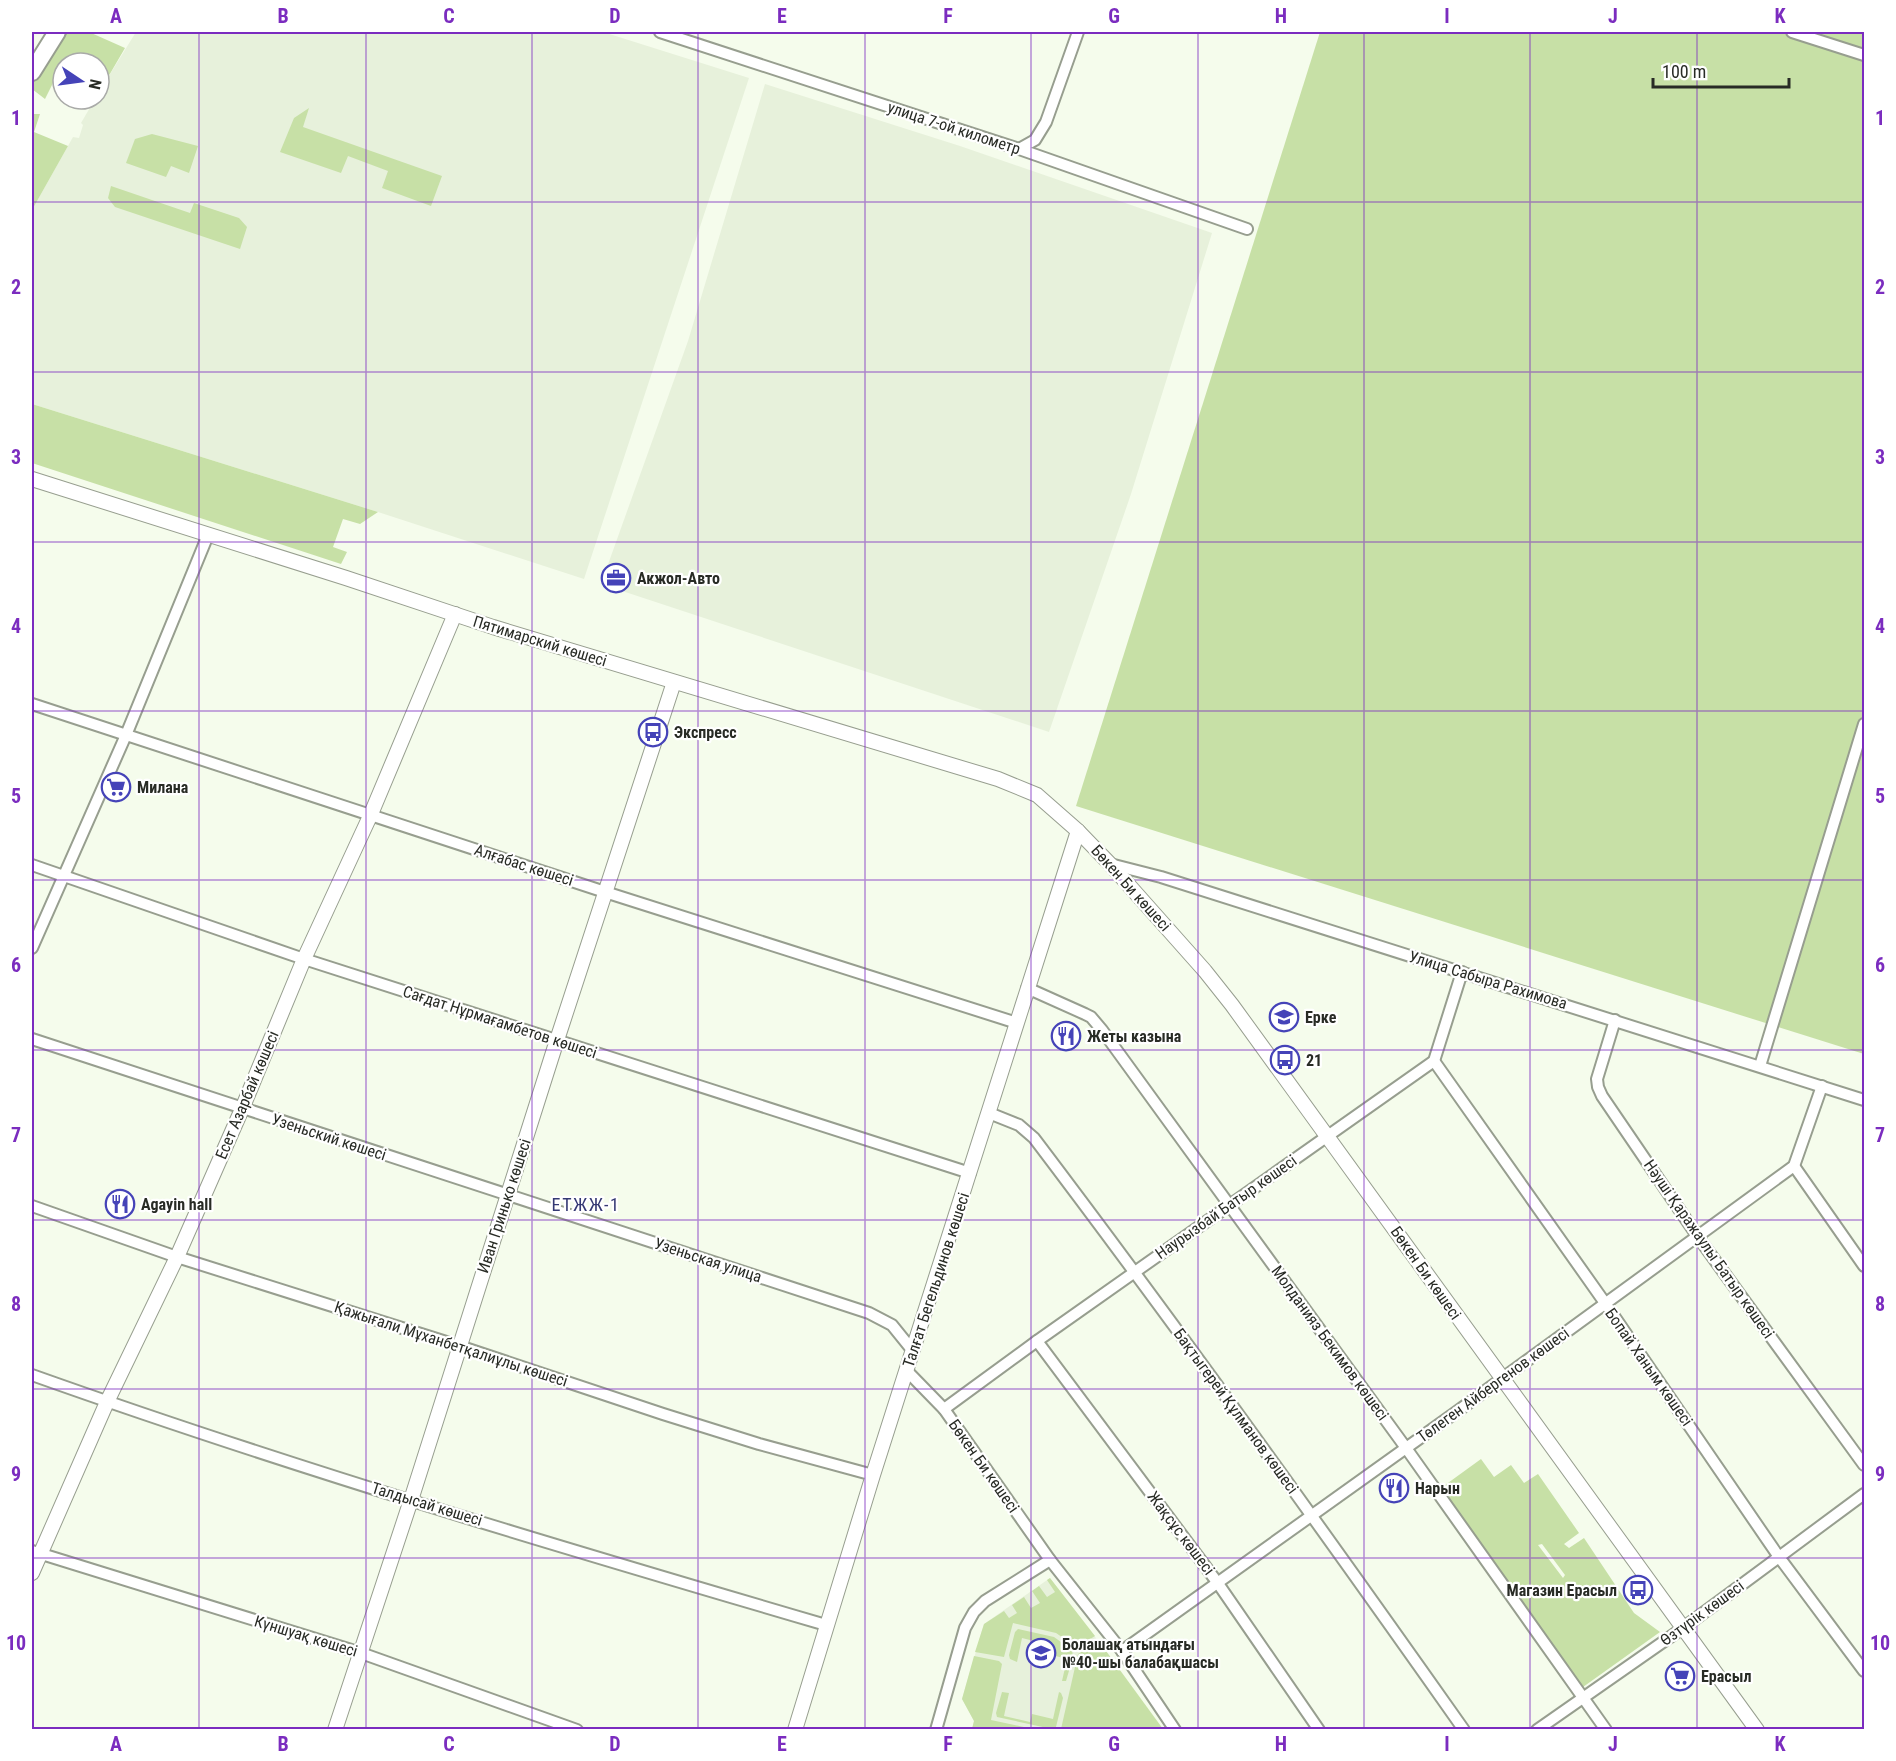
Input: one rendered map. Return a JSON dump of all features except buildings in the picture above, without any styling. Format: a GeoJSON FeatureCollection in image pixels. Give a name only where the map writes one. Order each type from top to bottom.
{"type":"FeatureCollection","features":[{"type":"Feature","properties":{"kind":"main road"},"geometry":{"type":"LineString","coordinates":[[32,54],[46,32]]}},
{"type":"Feature","properties":{"kind":"main road"},"geometry":{"type":"LineString","coordinates":[[32,72],[57,32]]}},
{"type":"Feature","properties":{"kind":"street","name":"улица 7-ой километр"},"geometry":{"type":"LineString","coordinates":[[660,32],[1019,149],[1247,228]]}},
{"type":"Feature","properties":{"kind":"street"},"geometry":{"type":"LineString","coordinates":[[1019,149],[1035,140],[1046,122],[1078,32]]}},
{"type":"Feature","properties":{"kind":"street"},"geometry":{"type":"LineString","coordinates":[[1792,32],[1864,55]]}},
{"type":"Feature","properties":{"kind":"street","name":"Пятимарский көшесі"},"geometry":{"type":"LineString","coordinates":[[32,478],[455,615],[998,779],[1031,792],[1048,803]]}},
{"type":"Feature","properties":{"kind":"street"},"geometry":{"type":"LineString","coordinates":[[32,948],[126,735],[208,535]]}},
{"type":"Feature","properties":{"kind":"street","name":"Есет Азарбай көшесі"},"geometry":{"type":"LineString","coordinates":[[32,1573],[36,1552],[177,1257],[304,959],[371,814],[455,615]]}},
{"type":"Feature","properties":{"kind":"street","name":"Иван Гринько көшесі"},"geometry":{"type":"LineString","coordinates":[[335,1730],[674,682]]}},
{"type":"Feature","properties":{"kind":"street","name":"Алғабас көшесі"},"geometry":{"type":"LineString","coordinates":[[32,704],[605,892],[1017,1023]]}},
{"type":"Feature","properties":{"kind":"street"},"geometry":{"type":"LineString","coordinates":[[1760,1066],[1864,724]]}},
{"type":"Feature","properties":{"kind":"street","name":"Бөкен Би көшесі"},"geometry":{"type":"LineString","coordinates":[[1048,803],[1110,864],[1205,971],[1328,1135],[1501,1379],[1757,1730]]}},
{"type":"Feature","properties":{"kind":"street","name":"Талғат Бегельдинов көшесі"},"geometry":{"type":"LineString","coordinates":[[795,1730],[873,1475],[1078,831]]}},
{"type":"Feature","properties":{"kind":"street","name":"Улица Сабыра Рахимова"},"geometry":{"type":"LineString","coordinates":[[1110,864],[1161,876],[1864,1100]]}},
{"type":"Feature","properties":{"kind":"street","name":"Сағдат Нұрмағамбетов көшесі"},"geometry":{"type":"LineString","coordinates":[[32,865],[304,959],[970,1173]]}},
{"type":"Feature","properties":{"kind":"street"},"geometry":{"type":"LineString","coordinates":[[1434,1061],[1462,972]]}},
{"type":"Feature","properties":{"kind":"street","name":"Молданияз Бекимов көшесі"},"geometry":{"type":"LineString","coordinates":[[1027,988],[1091,1017],[1407,1448],[1606,1730]]}},
{"type":"Feature","properties":{"kind":"street","name":"Нәуші Қаражаулы Батыр көшесі"},"geometry":{"type":"LineString","coordinates":[[1615,1020],[1599,1070],[1598,1087],[1698,1237],[1864,1465]]}},
{"type":"Feature","properties":{"kind":"street","name":"Узеньский көшесі"},"geometry":{"type":"LineString","coordinates":[[32,1039],[490,1189]]}},
{"type":"Feature","properties":{"kind":"street","name":"Наурызбай Батыр көшесі"},"geometry":{"type":"LineString","coordinates":[[944,1409],[1135,1271],[1434,1061]]}},
{"type":"Feature","properties":{"kind":"street","name":"Бопай Ханым көшесі"},"geometry":{"type":"LineString","coordinates":[[1434,1061],[1605,1303],[1779,1557],[1864,1671]]}},
{"type":"Feature","properties":{"kind":"street"},"geometry":{"type":"LineString","coordinates":[[1822,1086],[1794,1166],[1864,1266]]}},
{"type":"Feature","properties":{"kind":"street","name":"Бақтыгерей Құлманов көшесі"},"geometry":{"type":"LineString","coordinates":[[989,1113],[1019,1125],[1034,1138],[1135,1271],[1313,1516],[1464,1730]]}},
{"type":"Feature","properties":{"kind":"street","name":"Төлеген Айбергенов көшесі"},"geometry":{"type":"LineString","coordinates":[[1122,1651],[1313,1516],[1794,1166]]}},
{"type":"Feature","properties":{"kind":"street","name":"Узеньская улица"},"geometry":{"type":"LineString","coordinates":[[490,1189],[869,1313],[892,1325],[913,1351]]}},
{"type":"Feature","properties":{"kind":"street","name":"Қажығали Мұханбетқалиұлы көшесі"},"geometry":{"type":"LineString","coordinates":[[32,1206],[177,1257],[459,1346],[663,1414],[873,1475]]}},
{"type":"Feature","properties":{"kind":"street","name":"Жақсұс көшесі"},"geometry":{"type":"LineString","coordinates":[[1037,1341],[1217,1582],[1319,1730]]}},
{"type":"Feature","properties":{"kind":"street","name":"Бөкен Би көшесі"},"geometry":{"type":"LineString","coordinates":[[907,1371],[944,1409],[1050,1560],[1122,1651],[1175,1730]]}},
{"type":"Feature","properties":{"kind":"street","name":"Талдысай көшесі"},"geometry":{"type":"LineString","coordinates":[[32,1375],[107,1402],[411,1500],[826,1625]]}},
{"type":"Feature","properties":{"kind":"street","name":"Өзтүрік көшесі"},"geometry":{"type":"LineString","coordinates":[[1537,1730],[1683,1628],[1864,1494]]}},
{"type":"Feature","properties":{"kind":"street","name":"Күншуақ көшесі"},"geometry":{"type":"LineString","coordinates":[[36,1552],[361,1653],[577,1730]]}},
{"type":"Feature","properties":{"kind":"street"},"geometry":{"type":"LineString","coordinates":[[936,1730],[966,1628],[974,1612],[985,1601],[1050,1560]]}},
{"type":"Feature","properties":{"kind":"shaded area"},"geometry":{"type":"Polygon","coordinates":[[[136,32],[603,32],[749,78],[584,579],[32,404],[32,210],[73,137],[79,138],[83,125],[81,123],[88,111],[111,111],[111,73],[136,32]]]}},
{"type":"Feature","properties":{"kind":"shaded area"},"geometry":{"type":"Polygon","coordinates":[[[765,84],[960,146],[1212,233],[1131,494],[1049,732],[601,584],[688,341],[765,84]]]}},
{"type":"Feature","properties":{"kind":"shaded area","name":"Болашақ атындағы №40-шы балабақшасы"},"geometry":{"type":"Polygon","coordinates":[[[1050,1578],[1115,1663],[1091,1729],[972,1729],[974,1721],[962,1699],[984,1624],[1050,1578]]]}},
{"type":"Feature","properties":{"kind":"green space"},"geometry":{"type":"Polygon","coordinates":[[[63,32],[89,32],[125,48],[111,72],[111,51],[51,51],[63,32]]]}},
{"type":"Feature","properties":{"kind":"green space"},"geometry":{"type":"Polygon","coordinates":[[[1320,32],[1864,32],[1864,1054],[1076,806],[1320,32]]]}},
{"type":"Feature","properties":{"kind":"green space"},"geometry":{"type":"Polygon","coordinates":[[[51,52],[51,87],[45,99],[32,89],[32,83],[51,52]]]}},
{"type":"Feature","properties":{"kind":"green space"},"geometry":{"type":"Polygon","coordinates":[[[309,108],[303,127],[442,176],[431,206],[382,188],[388,171],[348,156],[341,173],[280,152],[294,118],[309,108]]]}},
{"type":"Feature","properties":{"kind":"green space"},"geometry":{"type":"Polygon","coordinates":[[[32,114],[40,114],[34,132],[68,146],[32,210],[32,114]]]}},
{"type":"Feature","properties":{"kind":"green space"},"geometry":{"type":"Polygon","coordinates":[[[152,134],[198,146],[189,173],[171,166],[166,177],[126,163],[135,139],[152,134]]]}},
{"type":"Feature","properties":{"kind":"green space"},"geometry":{"type":"Polygon","coordinates":[[[111,186],[190,213],[194,203],[239,218],[247,227],[240,249],[115,207],[108,198],[111,186]]]}},
{"type":"Feature","properties":{"kind":"green space"},"geometry":{"type":"Polygon","coordinates":[[[32,404],[378,512],[360,524],[343,519],[333,547],[347,552],[341,564],[32,463],[32,404]]]}},
{"type":"Feature","properties":{"kind":"green space"},"geometry":{"type":"Polygon","coordinates":[[[1481,1459],[1494,1477],[1511,1465],[1524,1483],[1538,1474],[1579,1533],[1564,1544],[1569,1548],[1584,1538],[1634,1613],[1660,1632],[1583,1687],[1441,1488],[1481,1459]],[[1542,1544],[1538,1545],[1563,1578],[1565,1575],[1542,1544]]]}},
{"type":"Feature","properties":{"kind":"green space"},"geometry":{"type":"Polygon","coordinates":[[[1050,1578],[1095,1636],[1075,1646],[1056,1633],[1013,1623],[1004,1657],[975,1652],[984,1624],[1004,1611],[1009,1618],[1017,1613],[1012,1605],[1024,1597],[1031,1608],[1040,1603],[1032,1591],[1039,1586],[1047,1597],[1055,1592],[1047,1580],[1050,1578]]]}},
{"type":"Feature","properties":{"kind":"green space"},"geometry":{"type":"Polygon","coordinates":[[[1018,1629],[1054,1637],[1072,1650],[1073,1657],[1066,1681],[1062,1681],[1067,1659],[1048,1654],[1050,1645],[1022,1638],[1017,1662],[1010,1659],[1015,1632],[1018,1629]]]}},
{"type":"Feature","properties":{"kind":"green space"},"geometry":{"type":"Polygon","coordinates":[[[1098,1640],[1163,1729],[1061,1729],[1078,1654],[1098,1640]]]}},
{"type":"Feature","properties":{"kind":"green space"},"geometry":{"type":"Polygon","coordinates":[[[974,1656],[999,1661],[1002,1664],[991,1720],[1033,1729],[972,1729],[974,1721],[962,1699],[974,1656]]]}},
{"type":"Feature","properties":{"kind":"green space"},"geometry":{"type":"Polygon","coordinates":[[[1002,1692],[1009,1693],[1004,1716],[1030,1722],[1032,1714],[1053,1719],[1059,1692],[1061,1693],[1063,1698],[1056,1727],[1052,1729],[997,1717],[1002,1692]]]}},
{"type":"Feature","properties":{"kind":"place","name":"Акжол-Авто"},"geometry":{"type":"Point","coordinates":[616,578]}},
{"type":"Feature","properties":{"kind":"place","name":"Экспресс"},"geometry":{"type":"Point","coordinates":[653,732]}},
{"type":"Feature","properties":{"kind":"place","name":"Милана"},"geometry":{"type":"Point","coordinates":[116,787]}},
{"type":"Feature","properties":{"kind":"place","name":"Ерке"},"geometry":{"type":"Point","coordinates":[1284,1017]}},
{"type":"Feature","properties":{"kind":"place","name":"Жеты казына"},"geometry":{"type":"Point","coordinates":[1066,1036]}},
{"type":"Feature","properties":{"kind":"place","name":"21"},"geometry":{"type":"Point","coordinates":[1285,1060]}},
{"type":"Feature","properties":{"kind":"place","name":"Agayin hall"},"geometry":{"type":"Point","coordinates":[120,1204]}},
{"type":"Feature","properties":{"kind":"place","name":"Нарын"},"geometry":{"type":"Point","coordinates":[1394,1488]}},
{"type":"Feature","properties":{"kind":"place","name":"Магазин Ерасыл"},"geometry":{"type":"Point","coordinates":[1638,1590]}},
{"type":"Feature","properties":{"kind":"place","name":"Болашақ атындағы №40-шы балабақшасы"},"geometry":{"type":"Point","coordinates":[1041,1653]}},
{"type":"Feature","properties":{"kind":"place","name":"Ерасыл"},"geometry":{"type":"Point","coordinates":[1680,1676]}},
{"type":"Feature","properties":{"kind":"district","name":"ЕТЖЖ-1"},"geometry":{"type":"Point","coordinates":[586,1204]}}]}
